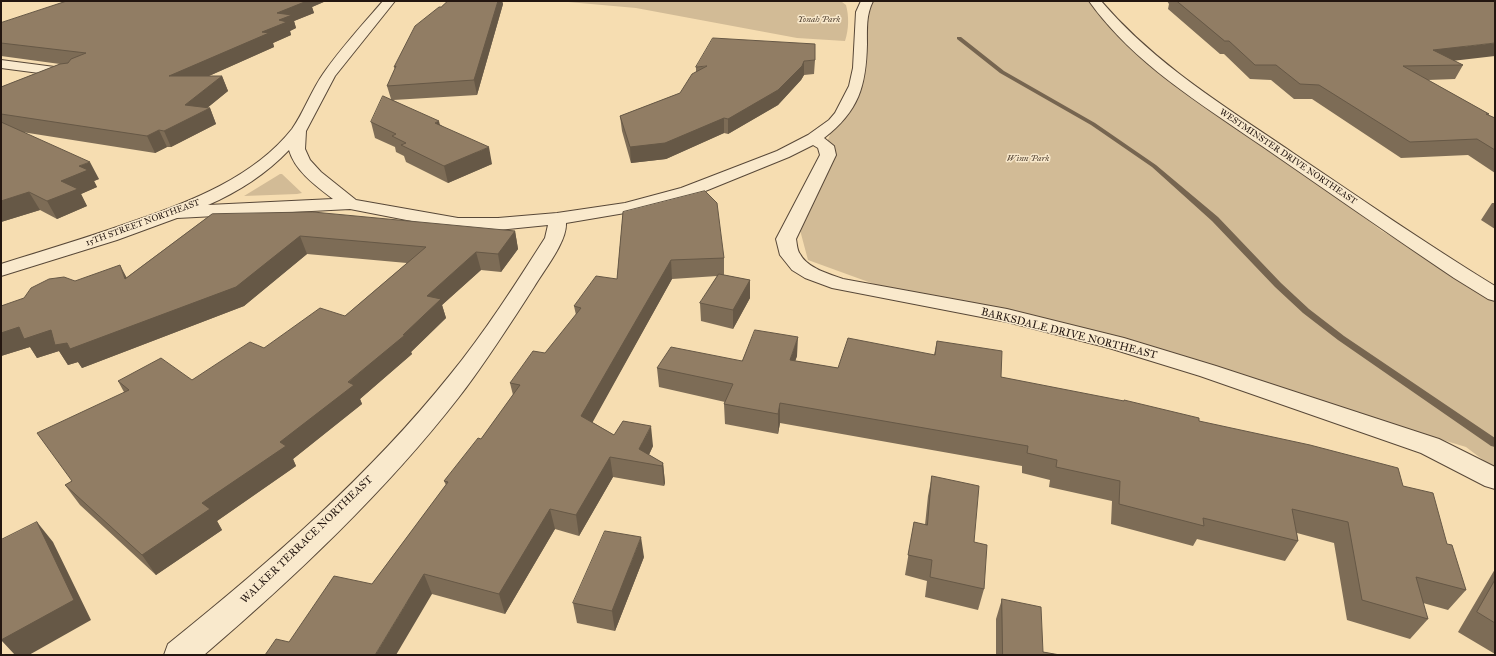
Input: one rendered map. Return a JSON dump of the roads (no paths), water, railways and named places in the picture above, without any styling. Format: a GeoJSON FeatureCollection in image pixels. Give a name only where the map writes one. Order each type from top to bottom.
{"type":"FeatureCollection","features":[{"type":"Feature","properties":{"kind":"street","name":"15TH STREET NORTHEAST"},"geometry":{"type":"LineString","coordinates":[[1,270],[110,236],[175,213],[217,195],[246,178],[275,155],[298,131],[329,75],[359,36],[389,1]]}},
{"type":"Feature","properties":{"kind":"street"},"geometry":{"type":"LineString","coordinates":[[175,213],[350,204],[458,224],[498,224],[556,219],[625,208],[687,192],[783,154],[814,138],[842,115],[856,86],[860,68],[862,12],[867,1]]}},
{"type":"Feature","properties":{"kind":"street","name":"WESTMINSTER DRIVE NORTHEAST"},"geometry":{"type":"LineString","coordinates":[[1095,1],[1114,24],[1140,50],[1200,97],[1461,274],[1495,295]]}},
{"type":"Feature","properties":{"kind":"street"},"geometry":{"type":"LineString","coordinates":[[1,64],[70,73]]}},
{"type":"Feature","properties":{"kind":"street"},"geometry":{"type":"LineString","coordinates":[[298,131],[296,146],[299,155],[308,167],[350,204]]}},
{"type":"Feature","properties":{"kind":"street","name":"BARKSDALE DRIVE NORTHEAST"},"geometry":{"type":"LineString","coordinates":[[814,138],[826,146],[828,155],[786,239],[790,254],[803,269],[820,278],[839,284],[1007,316],[1116,343],[1208,371],[1430,446],[1495,480]]}},
{"type":"Feature","properties":{"kind":"street","name":"WALKER TERRACE NORTHEAST"},"geometry":{"type":"LineString","coordinates":[[180,655],[236,609],[332,519],[406,443],[459,380],[500,324],[554,238],[558,228],[556,219]]}},
{"type":"Feature","properties":{"kind":"waterway"},"geometry":{"type":"LineString","coordinates":[[959,38],[1002,72],[1093,124],[1154,166],[1215,219],[1278,285],[1306,311],[1341,338],[1495,443]]}},
{"type":"Feature","properties":{"kind":"park label","name":"Yonah Park"},"geometry":{"type":"Point","coordinates":[819,20]}},
{"type":"Feature","properties":{"kind":"park label","name":"Winn Park"},"geometry":{"type":"Point","coordinates":[1028,159]}}]}
